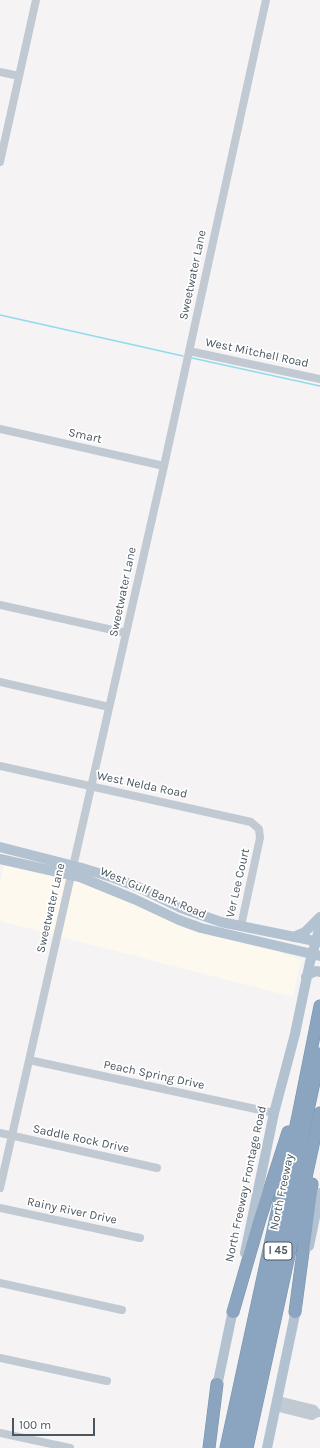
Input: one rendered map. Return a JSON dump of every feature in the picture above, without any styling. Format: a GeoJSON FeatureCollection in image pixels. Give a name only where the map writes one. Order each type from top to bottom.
{"type":"FeatureCollection","features":[{"type":"Feature","properties":{"kind":"highway","name":"North Freeway"},"geometry":{"type":"LineString","coordinates":[[226,1448],[298,1116],[320,1006]]}},
{"type":"Feature","properties":{"kind":"highway","name":"North Freeway"},"geometry":{"type":"LineString","coordinates":[[236,1448],[320,1054]]}},
{"type":"Feature","properties":{"kind":"highway","name":"North Freeway"},"geometry":{"type":"LineString","coordinates":[[247,1448],[320,1113]]}},
{"type":"Feature","properties":{"kind":"highway"},"geometry":{"type":"LineString","coordinates":[[233,1312],[287,1134],[298,1116]]}},
{"type":"Feature","properties":{"kind":"highway"},"geometry":{"type":"LineString","coordinates":[[295,1312],[320,1123]]}},
{"type":"Feature","properties":{"kind":"highway"},"geometry":{"type":"LineString","coordinates":[[209,1448],[217,1384]]}},
{"type":"Feature","properties":{"kind":"main road","name":"West Gulf Bank Road"},"geometry":{"type":"LineString","coordinates":[[0,847],[72,870],[138,888],[200,916],[318,942]]}},
{"type":"Feature","properties":{"kind":"main road","name":"West Gulf Bank Road"},"geometry":{"type":"LineString","coordinates":[[0,859],[72,870],[179,920],[201,928],[316,955]]}},
{"type":"Feature","properties":{"kind":"main road"},"geometry":{"type":"LineString","coordinates":[[285,948],[291,936],[305,932],[320,917]]}},
{"type":"Feature","properties":{"kind":"main road","name":"North Freeway Frontage Road"},"geometry":{"type":"LineString","coordinates":[[203,1448],[274,1113],[295,1034],[306,977],[316,955],[320,926]]}},
{"type":"Feature","properties":{"kind":"main road"},"geometry":{"type":"LineString","coordinates":[[306,977],[311,973],[317,971],[320,972]]}},
{"type":"Feature","properties":{"kind":"main road"},"geometry":{"type":"LineString","coordinates":[[267,1448],[320,1192]]}},
{"type":"Feature","properties":{"kind":"street"},"geometry":{"type":"LineString","coordinates":[[0,162],[36,0]]}},
{"type":"Feature","properties":{"kind":"street","name":"Sweetwater Lane"},"geometry":{"type":"LineString","coordinates":[[0,1188],[90,786],[110,707],[164,466],[266,0]]}},
{"type":"Feature","properties":{"kind":"street"},"geometry":{"type":"LineString","coordinates":[[0,72],[19,76]]}},
{"type":"Feature","properties":{"kind":"street","name":"West Mitchell Road"},"geometry":{"type":"LineString","coordinates":[[189,351],[320,379]]}},
{"type":"Feature","properties":{"kind":"street","name":"Smart"},"geometry":{"type":"LineString","coordinates":[[0,429],[164,466]]}},
{"type":"Feature","properties":{"kind":"street"},"geometry":{"type":"LineString","coordinates":[[0,605],[126,633]]}},
{"type":"Feature","properties":{"kind":"street"},"geometry":{"type":"LineString","coordinates":[[0,682],[110,707]]}},
{"type":"Feature","properties":{"kind":"street","name":"West Nelda Road"},"geometry":{"type":"LineString","coordinates":[[0,766],[246,820],[251,822],[259,829],[260,838],[258,846]]}},
{"type":"Feature","properties":{"kind":"street","name":"Ver Lee Court"},"geometry":{"type":"LineString","coordinates":[[240,926],[258,846]]}},
{"type":"Feature","properties":{"kind":"street","name":"Peach Spring Drive"},"geometry":{"type":"LineString","coordinates":[[29,1060],[274,1113]]}},
{"type":"Feature","properties":{"kind":"street","name":"Saddle Rock Drive"},"geometry":{"type":"LineString","coordinates":[[0,1133],[157,1168]]}},
{"type":"Feature","properties":{"kind":"street","name":"Rainy River Drive"},"geometry":{"type":"LineString","coordinates":[[0,1208],[140,1238]]}},
{"type":"Feature","properties":{"kind":"street"},"geometry":{"type":"LineString","coordinates":[[0,1283],[122,1310]]}},
{"type":"Feature","properties":{"kind":"street"},"geometry":{"type":"LineString","coordinates":[[0,1358],[107,1381]]}},
{"type":"Feature","properties":{"kind":"street"},"geometry":{"type":"LineString","coordinates":[[276,1404],[312,1416],[319,1413]]}},
{"type":"Feature","properties":{"kind":"street"},"geometry":{"type":"LineString","coordinates":[[0,1433],[70,1448]]}},
{"type":"Feature","properties":{"kind":"shaded area"},"geometry":{"type":"Polygon","coordinates":[[[5,862],[89,881],[301,960],[293,997],[0,921],[0,883],[5,862]]]}},
{"type":"Feature","properties":{"kind":"waterway"},"geometry":{"type":"LineString","coordinates":[[0,315],[183,356]]}},
{"type":"Feature","properties":{"kind":"waterway"},"geometry":{"type":"LineString","coordinates":[[192,358],[320,386]]}}]}
